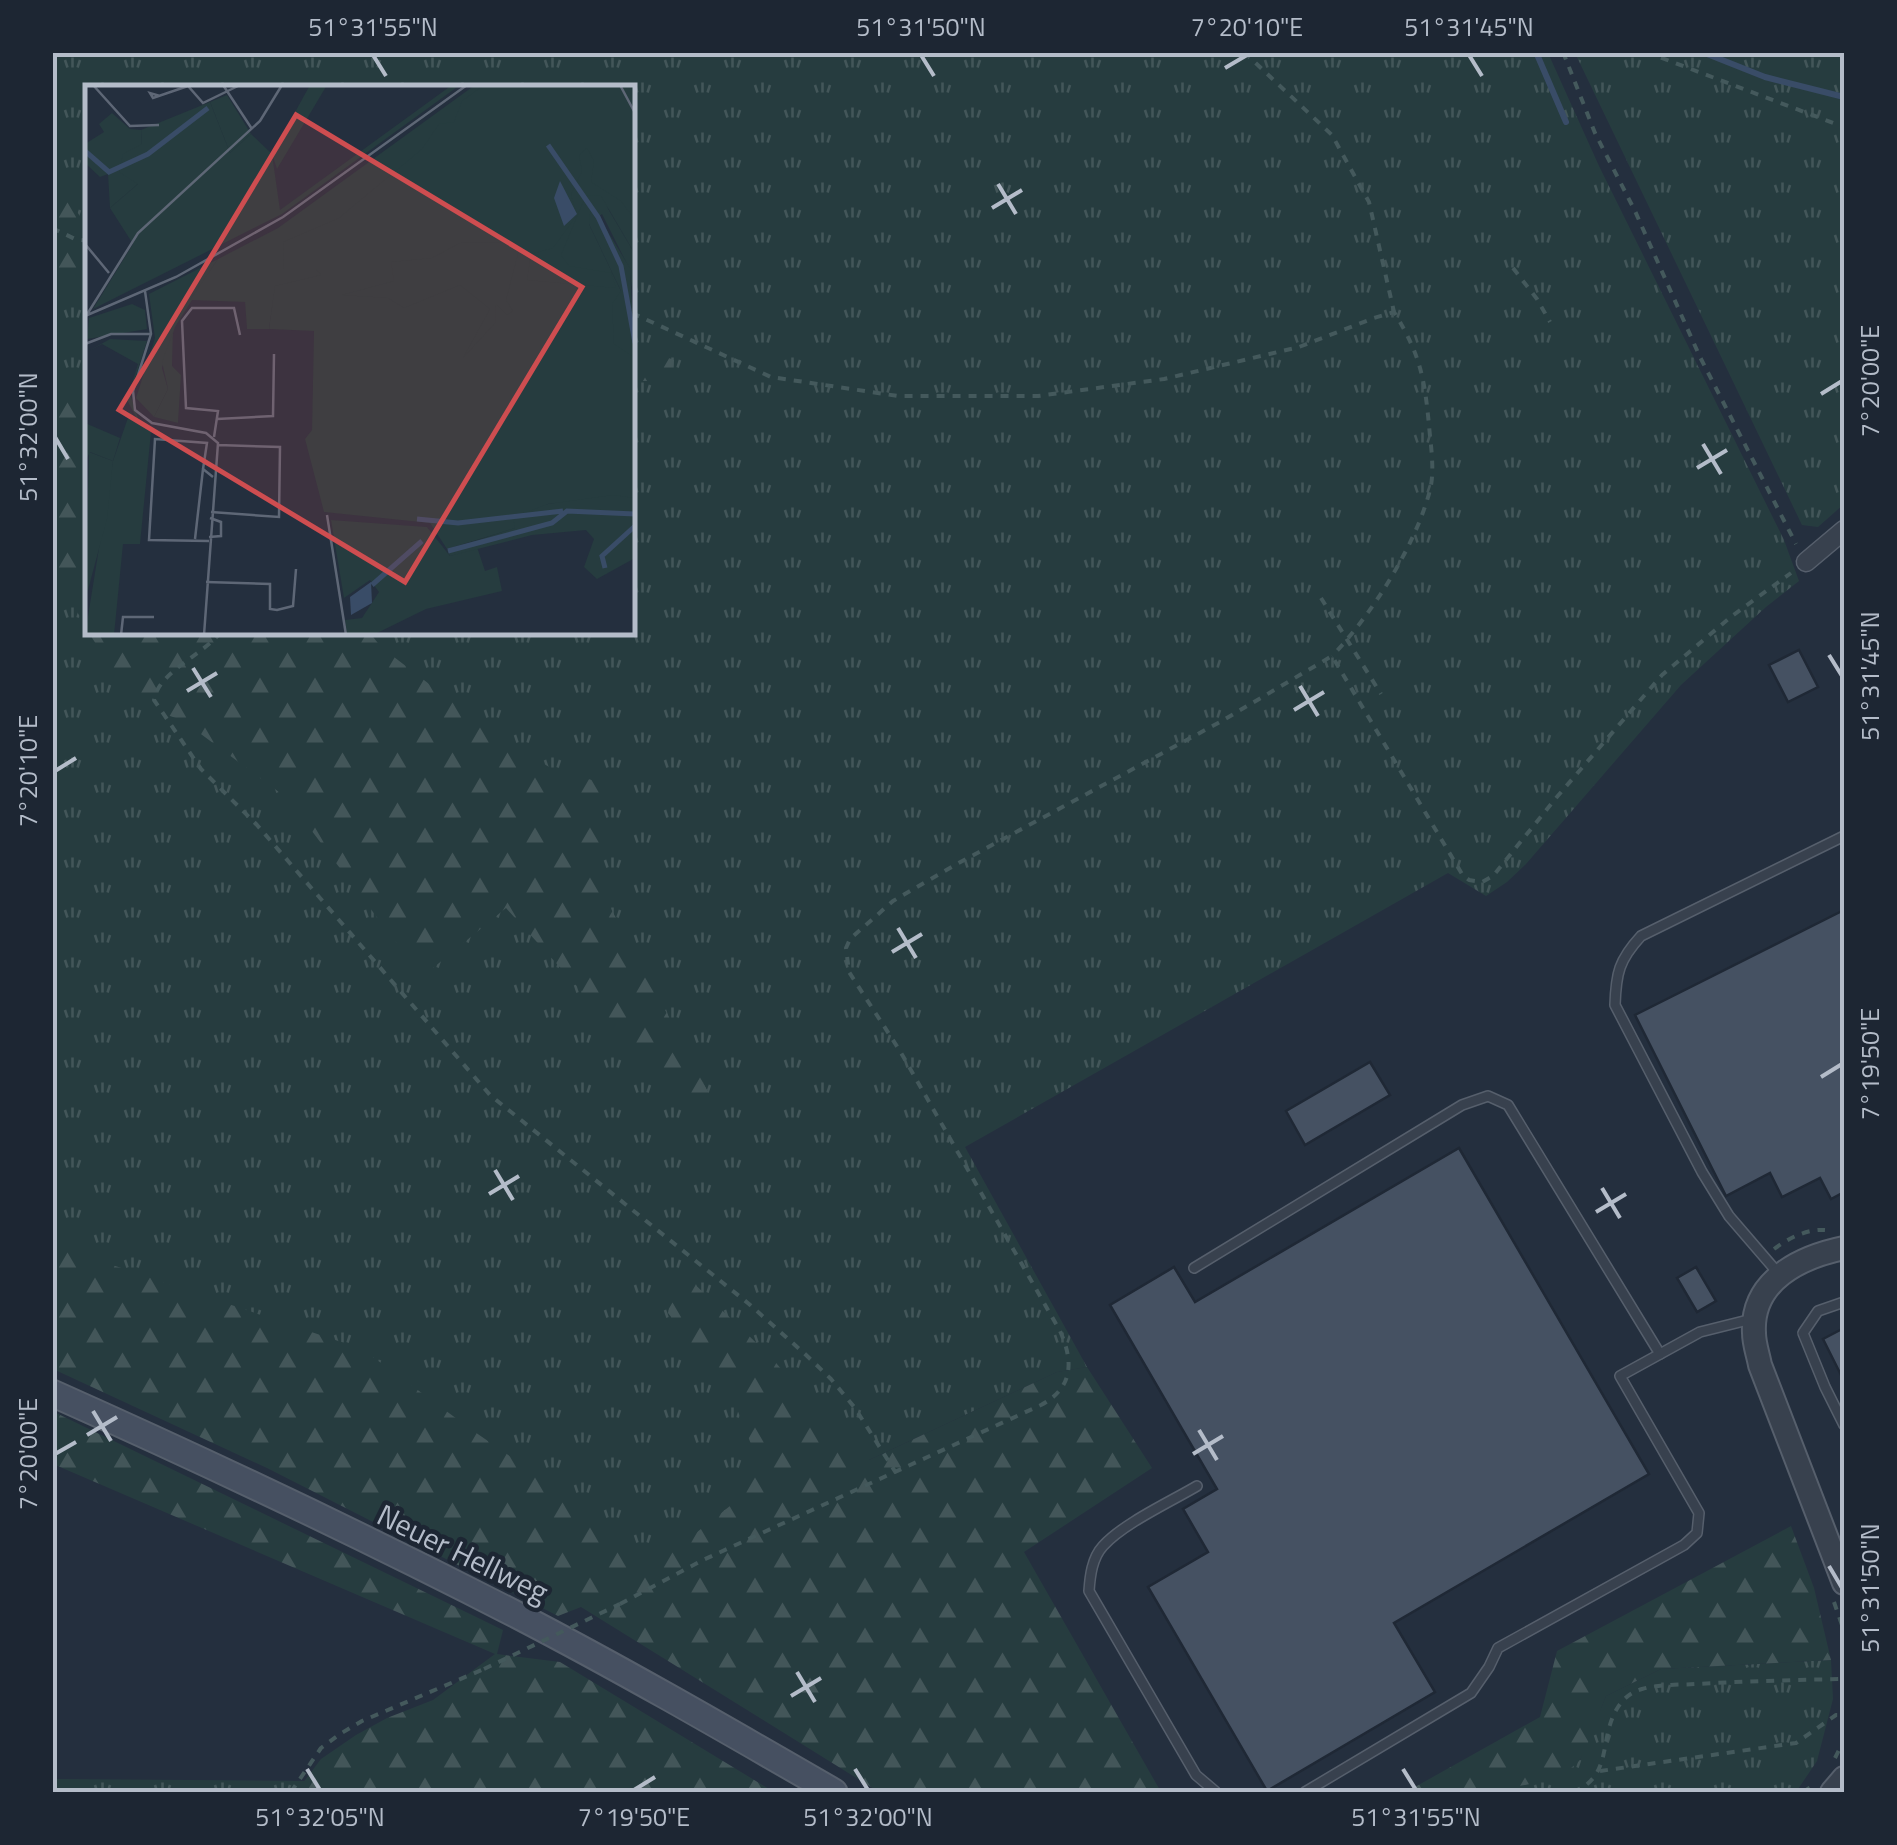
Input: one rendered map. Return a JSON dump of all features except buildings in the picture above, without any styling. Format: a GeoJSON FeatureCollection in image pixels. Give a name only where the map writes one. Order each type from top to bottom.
{"type":"FeatureCollection","features":[{"type":"Feature","properties":{"kind":"main road","name":"Neuer Hellweg"},"geometry":{"type":"LineString","coordinates":[[52,1394],[172,1446],[518,1616],[834,1792]]}},
{"type":"Feature","properties":{"kind":"street"},"geometry":{"type":"LineString","coordinates":[[1806,562],[1844,530]]}},
{"type":"Feature","properties":{"kind":"street"},"geometry":{"type":"LineString","coordinates":[[1844,1248],[1820,1253],[1788,1268],[1763,1294],[1754,1319],[1760,1365],[1844,1583]]}},
{"type":"Feature","properties":{"kind":"street"},"geometry":{"type":"LineString","coordinates":[[1832,1792],[1844,1778]]}},
{"type":"Feature","properties":{"kind":"lane"},"geometry":{"type":"LineString","coordinates":[[1780,1275],[1729,1216],[1702,1172],[1615,1005],[1616,978],[1625,954],[1641,936],[1844,836]]}},
{"type":"Feature","properties":{"kind":"lane"},"geometry":{"type":"LineString","coordinates":[[1194,1268],[1462,1106],[1488,1096],[1508,1105],[1660,1354]]}},
{"type":"Feature","properties":{"kind":"lane"},"geometry":{"type":"LineString","coordinates":[[1844,1302],[1818,1311],[1803,1333],[1844,1426]]}},
{"type":"Feature","properties":{"kind":"lane"},"geometry":{"type":"LineString","coordinates":[[1304,1792],[1470,1693],[1490,1667],[1498,1648],[1684,1545],[1698,1533],[1699,1514],[1620,1376],[1700,1332],[1754,1319]]}},
{"type":"Feature","properties":{"kind":"lane"},"geometry":{"type":"LineString","coordinates":[[1197,1486],[1123,1530],[1101,1548],[1091,1571],[1089,1591],[1196,1774],[1216,1792]]}},
{"type":"Feature","properties":{"kind":"path"},"geometry":{"type":"LineString","coordinates":[[292,1792],[320,1748],[362,1721],[484,1669],[703,1560],[1054,1398],[1066,1384],[1067,1346],[1060,1330],[900,1051],[850,972],[846,948],[850,938],[893,901],[1220,722],[1332,656],[1392,575],[1420,519],[1431,488],[1425,380],[1412,342],[1394,312],[1369,202],[1332,135],[1244,52]]}},
{"type":"Feature","properties":{"kind":"path"},"geometry":{"type":"LineString","coordinates":[[1332,656],[1462,874],[1482,882],[1493,876],[1662,676],[1732,616],[1806,562],[1700,357],[1595,132],[1563,52]]}},
{"type":"Feature","properties":{"kind":"path"},"geometry":{"type":"LineString","coordinates":[[1646,52],[1844,127]]}},
{"type":"Feature","properties":{"kind":"path"},"geometry":{"type":"LineString","coordinates":[[52,228],[85,241]]}},
{"type":"Feature","properties":{"kind":"path"},"geometry":{"type":"LineString","coordinates":[[1513,268],[1550,322]]}},
{"type":"Feature","properties":{"kind":"path"},"geometry":{"type":"LineString","coordinates":[[635,314],[770,377],[898,396],[1038,396],[1164,379],[1299,348],[1394,312]]}},
{"type":"Feature","properties":{"kind":"path"},"geometry":{"type":"LineString","coordinates":[[1320,598],[1381,694]]}},
{"type":"Feature","properties":{"kind":"path"},"geometry":{"type":"LineString","coordinates":[[218,635],[162,681],[154,700],[201,769],[257,824],[490,1095],[749,1304],[832,1379],[896,1473]]}},
{"type":"Feature","properties":{"kind":"path"},"geometry":{"type":"LineString","coordinates":[[1574,1792],[1599,1772],[1616,1711],[1636,1691],[1718,1683],[1844,1679]]}},
{"type":"Feature","properties":{"kind":"path"},"geometry":{"type":"LineString","coordinates":[[1599,1772],[1796,1744],[1836,1715],[1844,1714]]}},
{"type":"Feature","properties":{"kind":"green space"},"geometry":{"type":"Polygon","coordinates":[[[52,53],[1548,53],[1599,166],[1784,540],[1799,581],[1681,685],[1507,882],[1486,896],[1448,873],[965,1147],[1087,1367],[1057,1372],[570,1600],[53,1359],[52,53]]]}},
{"type":"Feature","properties":{"kind":"green space"},"geometry":{"type":"Polygon","coordinates":[[[1575,53],[1844,53],[1844,504],[1818,527],[1802,525],[1575,53]]]}},
{"type":"Feature","properties":{"kind":"green space"},"geometry":{"type":"Polygon","coordinates":[[[53,162],[85,225],[85,290],[53,297],[53,162]]]}},
{"type":"Feature","properties":{"kind":"green space"},"geometry":{"type":"Polygon","coordinates":[[[635,345],[674,360],[671,381],[635,381],[635,345]]]}},
{"type":"Feature","properties":{"kind":"green space"},"geometry":{"type":"Polygon","coordinates":[[[85,393],[85,626],[53,570],[53,395],[85,393]]]}},
{"type":"Feature","properties":{"kind":"green space"},"geometry":{"type":"Polygon","coordinates":[[[90,635],[372,635],[381,647],[502,740],[551,768],[602,783],[601,890],[719,1116],[678,1097],[506,908],[422,977],[287,798],[182,720],[134,704],[90,635]]]}},
{"type":"Feature","properties":{"kind":"green space"},"geometry":{"type":"Polygon","coordinates":[[[53,1245],[362,1349],[635,1543],[682,1544],[735,1502],[759,1464],[731,1394],[668,1313],[672,1287],[684,1274],[772,1358],[845,1446],[869,1460],[1057,1372],[1087,1367],[1152,1468],[1024,1552],[1161,1792],[879,1792],[581,1607],[558,1616],[267,1468],[53,1369],[53,1245]]]}},
{"type":"Feature","properties":{"kind":"green space"},"geometry":{"type":"Polygon","coordinates":[[[52,1411],[503,1630],[497,1654],[560,1662],[774,1792],[296,1792],[321,1759],[387,1718],[433,1700],[495,1654],[53,1464],[52,1411]]]}},
{"type":"Feature","properties":{"kind":"green space"},"geometry":{"type":"Polygon","coordinates":[[[1791,1526],[1814,1588],[1831,1660],[1661,1669],[1606,1696],[1582,1756],[1565,1772],[1522,1786],[1406,1792],[1540,1717],[1557,1651],[1791,1526]]]}},
{"type":"Feature","properties":{"kind":"green space"},"geometry":{"type":"Polygon","coordinates":[[[1831,1660],[1833,1699],[1817,1761],[1796,1792],[1441,1792],[1580,1760],[1606,1696],[1661,1669],[1831,1660]]]}},
{"type":"Feature","properties":{"kind":"green space"},"geometry":{"type":"Polygon","coordinates":[[[53,1779],[305,1781],[296,1792],[53,1792],[53,1779]]]}},
{"type":"Feature","properties":{"kind":"waterway"},"geometry":{"type":"LineString","coordinates":[[1536,52],[1566,122]]}},
{"type":"Feature","properties":{"kind":"waterway"},"geometry":{"type":"LineString","coordinates":[[1702,52],[1765,77],[1844,97]]}}]}
